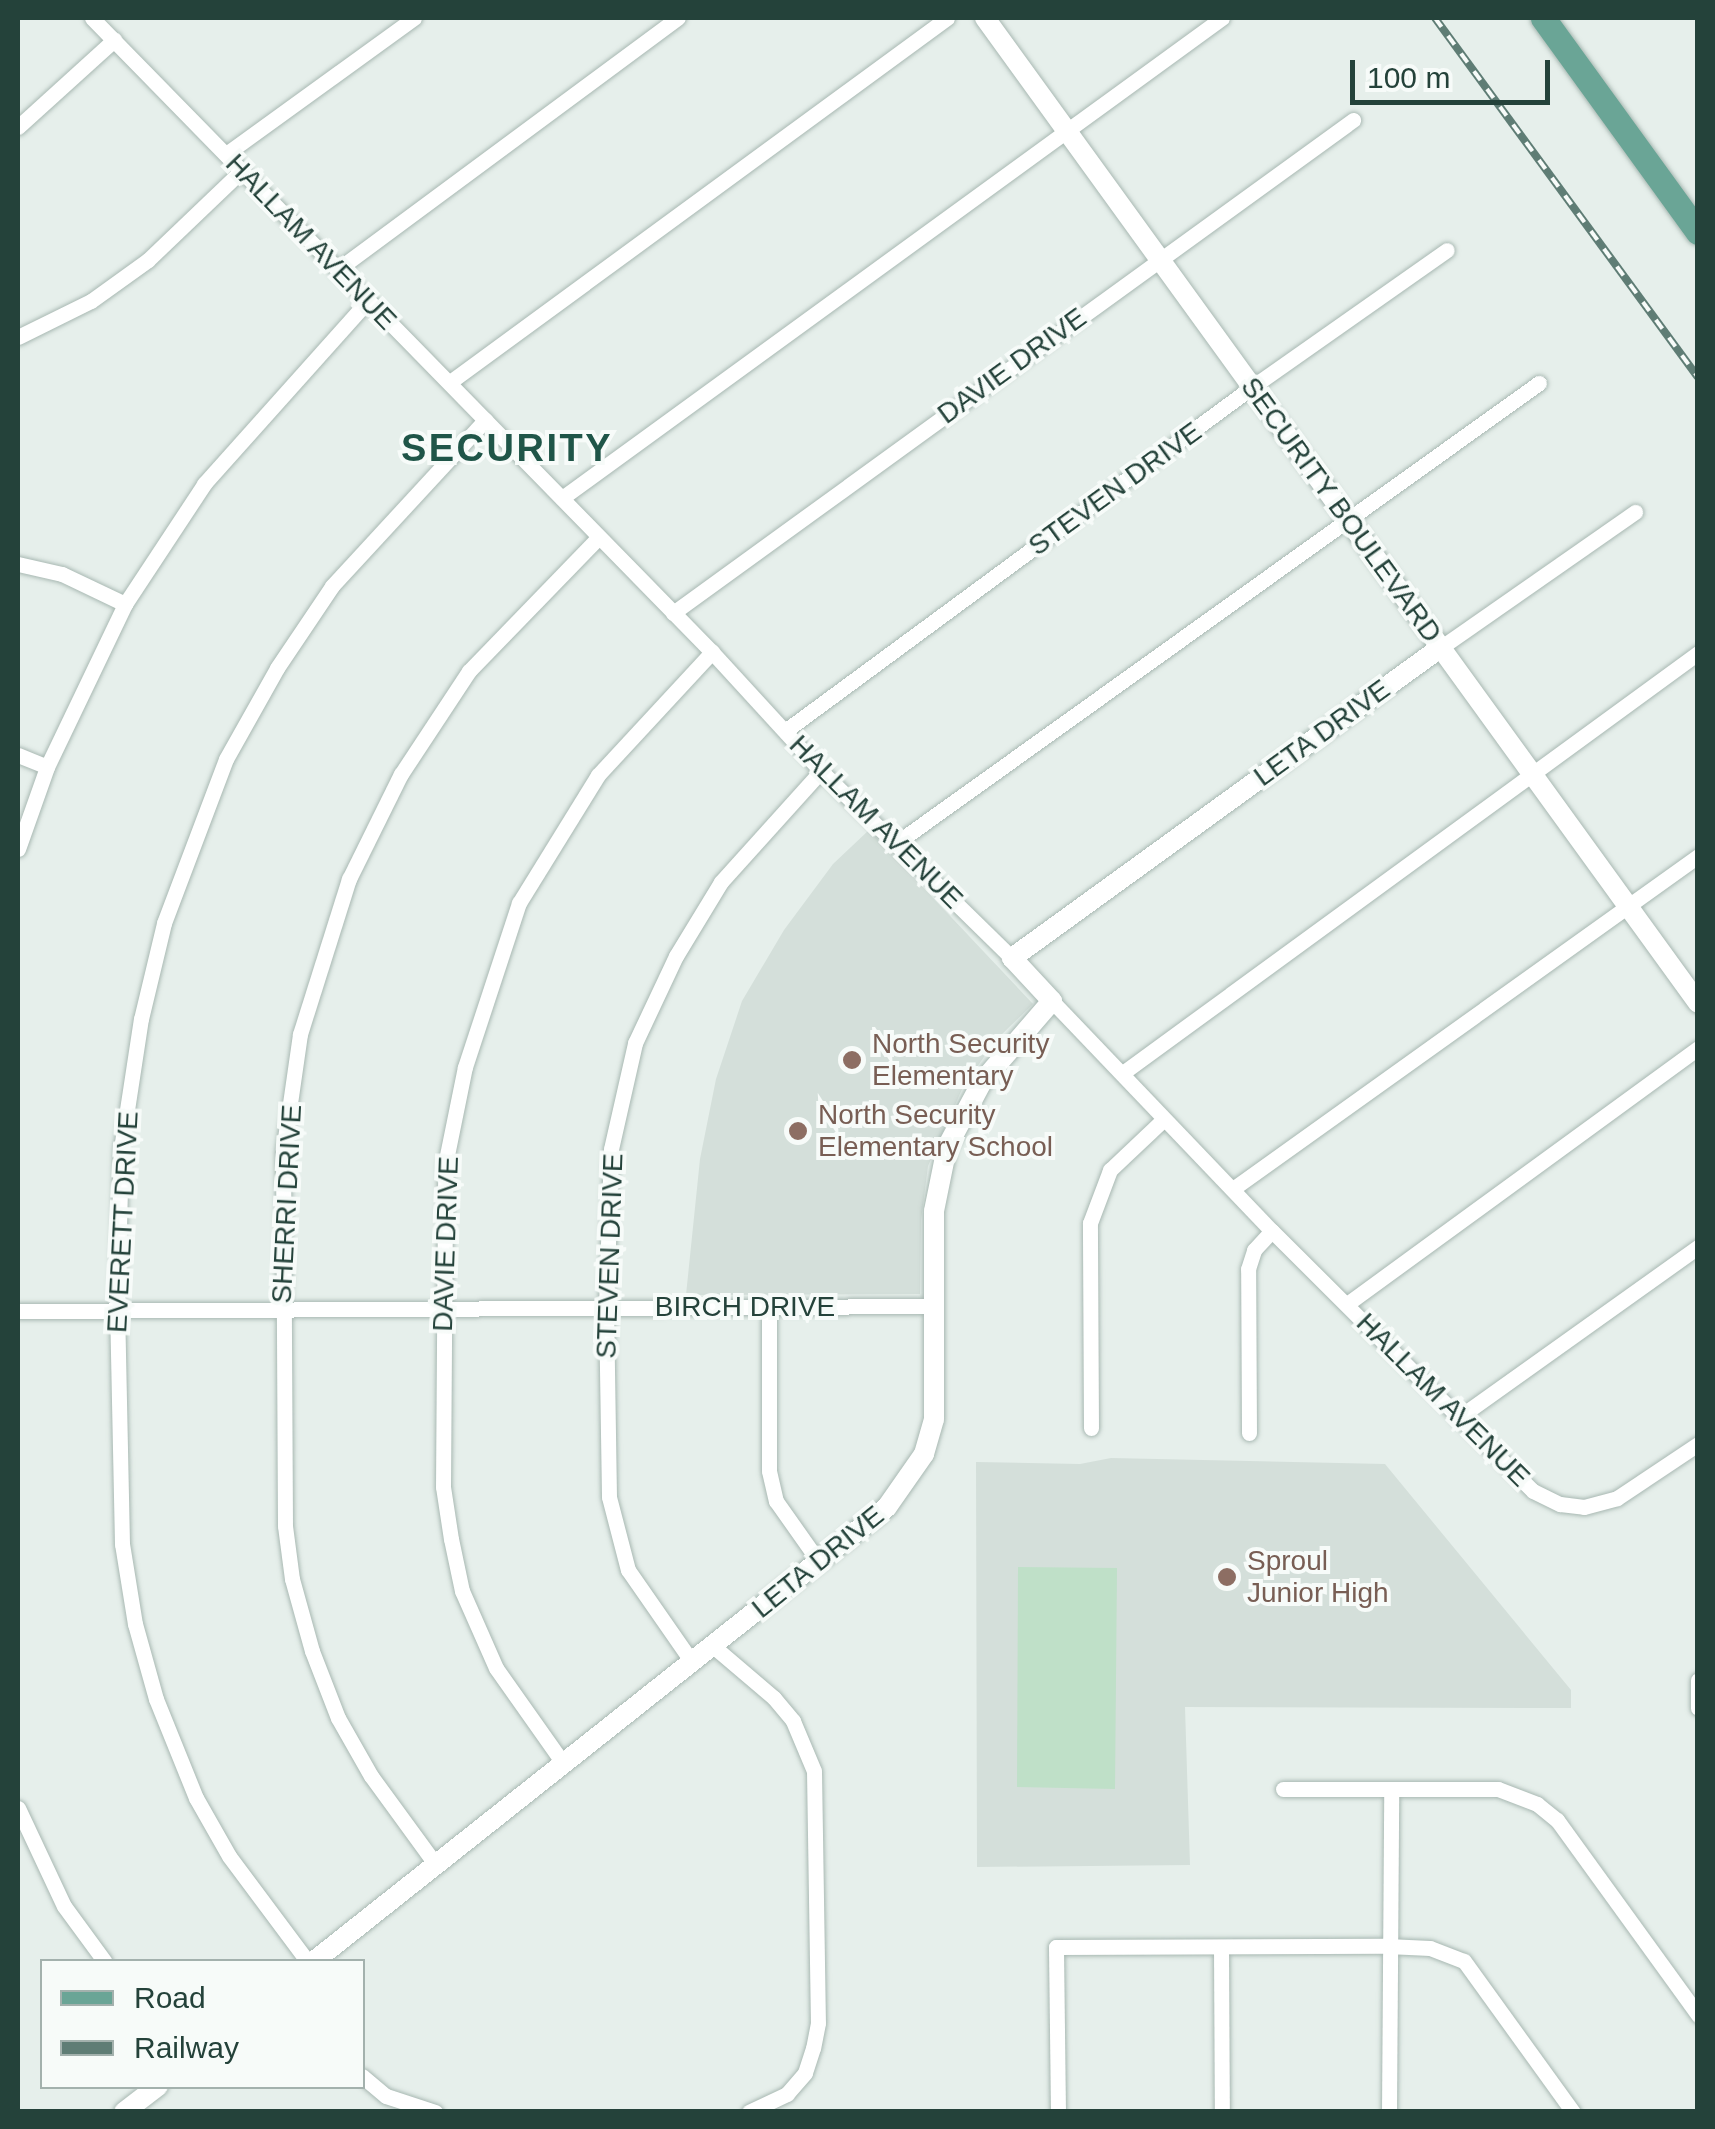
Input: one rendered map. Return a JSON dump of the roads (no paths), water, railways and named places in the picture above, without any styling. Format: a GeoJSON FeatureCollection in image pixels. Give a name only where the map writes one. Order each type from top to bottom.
{"type":"FeatureCollection","features":[{"type":"Feature","properties":{"kind":"main road"},"geometry":{"type":"LineString","coordinates":[[1543,18],[1698,232]]}},
{"type":"Feature","properties":{"kind":"street","name":"HALLAM AVENUE"},"geometry":{"type":"LineString","coordinates":[[92,18],[712,652],[821,771],[1012,958],[1272,1231],[1533,1491],[1560,1504],[1584,1507],[1617,1498],[1698,1444]]}},
{"type":"Feature","properties":{"kind":"street"},"geometry":{"type":"LineString","coordinates":[[226,154],[414,18]]}},
{"type":"Feature","properties":{"kind":"street"},"geometry":{"type":"LineString","coordinates":[[336,270],[678,18]]}},
{"type":"Feature","properties":{"kind":"street"},"geometry":{"type":"LineString","coordinates":[[450,382],[947,18]]}},
{"type":"Feature","properties":{"kind":"street","name":"SECURITY BOULEVARD"},"geometry":{"type":"LineString","coordinates":[[985,18],[1698,1004]]}},
{"type":"Feature","properties":{"kind":"street"},"geometry":{"type":"LineString","coordinates":[[562,498],[1222,18]]}},
{"type":"Feature","properties":{"kind":"street"},"geometry":{"type":"LineString","coordinates":[[18,127],[114,40]]}},
{"type":"Feature","properties":{"kind":"street","name":"DAVIE DRIVE"},"geometry":{"type":"LineString","coordinates":[[673,612],[1353,120]]}},
{"type":"Feature","properties":{"kind":"street"},"geometry":{"type":"LineString","coordinates":[[18,337],[91,301],[148,260],[241,171]]}},
{"type":"Feature","properties":{"kind":"street","name":"STEVEN DRIVE"},"geometry":{"type":"LineString","coordinates":[[785,731],[1447,250]]}},
{"type":"Feature","properties":{"kind":"street"},"geometry":{"type":"LineString","coordinates":[[18,849],[47,767],[125,604],[204,484],[367,302]]}},
{"type":"Feature","properties":{"kind":"street"},"geometry":{"type":"LineString","coordinates":[[895,844],[1539,383]]}},
{"type":"Feature","properties":{"kind":"street","name":"EVERETT DRIVE"},"geometry":{"type":"LineString","coordinates":[[308,1959],[212,1827],[196,1798],[156,1698],[135,1624],[122,1544],[117,1310],[121,1150],[140,1019],[164,923],[226,759],[277,668],[332,586],[485,420]]}},
{"type":"Feature","properties":{"kind":"street","name":"LETA DRIVE"},"geometry":{"type":"LineString","coordinates":[[1012,958],[1634,512]]}},
{"type":"Feature","properties":{"kind":"street","name":"SHERRI DRIVE"},"geometry":{"type":"LineString","coordinates":[[436,1865],[371,1776],[338,1718],[307,1633],[285,1526],[283,1152],[300,1034],[349,878],[402,774],[469,671],[598,538]]}},
{"type":"Feature","properties":{"kind":"street"},"geometry":{"type":"LineString","coordinates":[[18,564],[62,574],[125,604]]}},
{"type":"Feature","properties":{"kind":"street","name":"DAVIE DRIVE"},"geometry":{"type":"LineString","coordinates":[[564,1763],[496,1668],[462,1591],[444,1487],[445,1165],[465,1067],[519,904],[598,775],[712,652]]}},
{"type":"Feature","properties":{"kind":"street"},"geometry":{"type":"LineString","coordinates":[[1124,1072],[1698,653]]}},
{"type":"Feature","properties":{"kind":"street"},"geometry":{"type":"LineString","coordinates":[[18,755],[47,767]]}},
{"type":"Feature","properties":{"kind":"street","name":"STEVEN DRIVE"},"geometry":{"type":"LineString","coordinates":[[692,1662],[643,1596],[616,1535],[609,1497],[606,1308],[612,1149],[635,1043],[676,956],[721,882],[821,771]]}},
{"type":"Feature","properties":{"kind":"street"},"geometry":{"type":"LineString","coordinates":[[1234,1188],[1698,856]]}},
{"type":"Feature","properties":{"kind":"street","name":"LETA DRIVE"},"geometry":{"type":"LineString","coordinates":[[314,1959],[887,1507],[924,1454],[934,1419],[934,1211],[947,1147],[982,1082],[1052,1001]]}},
{"type":"Feature","properties":{"kind":"street"},"geometry":{"type":"LineString","coordinates":[[1348,1304],[1698,1048]]}},
{"type":"Feature","properties":{"kind":"street"},"geometry":{"type":"LineString","coordinates":[[1091,1428],[1090,1224],[1110,1170],[1164,1119]]}},
{"type":"Feature","properties":{"kind":"street"},"geometry":{"type":"LineString","coordinates":[[1248,1432],[1248,1268],[1254,1250],[1272,1231]]}},
{"type":"Feature","properties":{"kind":"street"},"geometry":{"type":"LineString","coordinates":[[1458,1418],[1698,1246]]}},
{"type":"Feature","properties":{"kind":"street"},"geometry":{"type":"LineString","coordinates":[[769,1306],[769,1471],[776,1502],[819,1562]]}},
{"type":"Feature","properties":{"kind":"street","name":"BIRCH DRIVE"},"geometry":{"type":"LineString","coordinates":[[18,1311],[933,1306]]}},
{"type":"Feature","properties":{"kind":"street"},"geometry":{"type":"LineString","coordinates":[[713,1646],[774,1698],[793,1721],[806,1744],[814,1771],[818,2023],[814,2048],[805,2073],[787,2094],[750,2112]]}},
{"type":"Feature","properties":{"kind":"street"},"geometry":{"type":"LineString","coordinates":[[1698,1680],[1698,1708]]}},
{"type":"Feature","properties":{"kind":"street"},"geometry":{"type":"LineString","coordinates":[[1282,1789],[1498,1788],[1538,1804],[1557,1820],[1698,2016]]}},
{"type":"Feature","properties":{"kind":"street"},"geometry":{"type":"LineString","coordinates":[[1389,2112],[1387,1946],[1392,1790]]}},
{"type":"Feature","properties":{"kind":"street"},"geometry":{"type":"LineString","coordinates":[[18,1808],[64,1906],[103,1959]]}},
{"type":"Feature","properties":{"kind":"street"},"geometry":{"type":"LineString","coordinates":[[1058,2112],[1056,1947],[1387,1946],[1430,1948],[1464,1961],[1573,2112]]}},
{"type":"Feature","properties":{"kind":"street"},"geometry":{"type":"LineString","coordinates":[[1222,1948],[1222,2112]]}},
{"type":"Feature","properties":{"kind":"street"},"geometry":{"type":"LineString","coordinates":[[365,2078],[386,2096],[435,2112]]}},
{"type":"Feature","properties":{"kind":"street"},"geometry":{"type":"LineString","coordinates":[[124,2112],[154,2089]]}},
{"type":"Feature","properties":{"kind":"railway"},"geometry":{"type":"LineString","coordinates":[[1435,18],[1698,377]]}},
{"type":"Feature","properties":{"kind":"place","name":"North Security Elementary"},"geometry":{"type":"Point","coordinates":[852,1060]}},
{"type":"Feature","properties":{"kind":"place","name":"North Security Elementary School"},"geometry":{"type":"Point","coordinates":[798,1131]}},
{"type":"Feature","properties":{"kind":"place","name":"Sproul Junior High"},"geometry":{"type":"Point","coordinates":[1227,1577]}},
{"type":"Feature","properties":{"kind":"district","name":"SECURITY"},"geometry":{"type":"Point","coordinates":[507,449]}}]}
